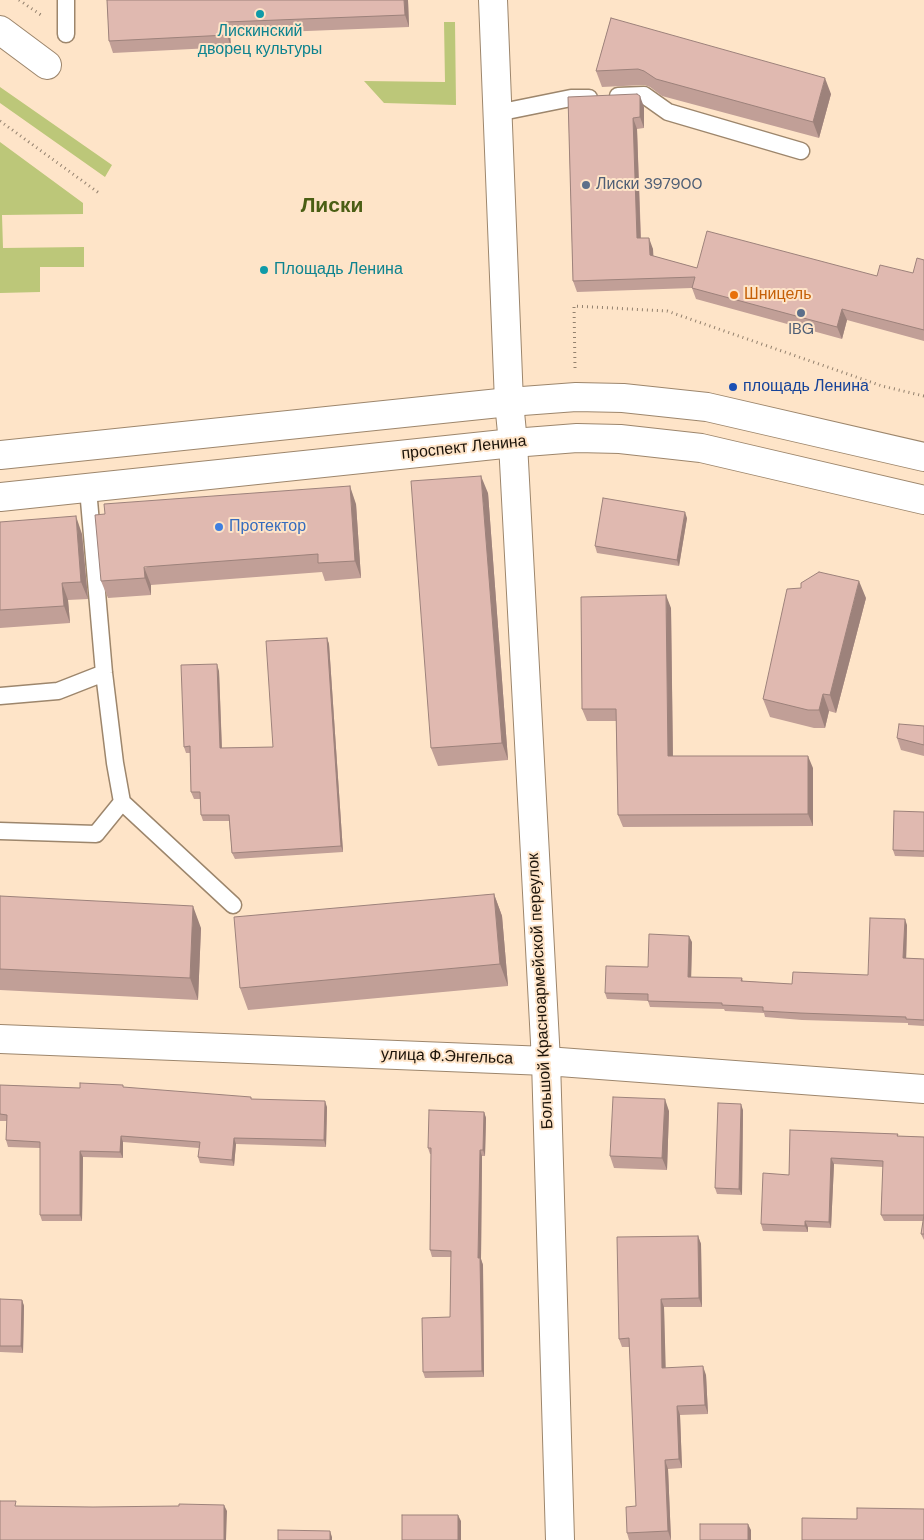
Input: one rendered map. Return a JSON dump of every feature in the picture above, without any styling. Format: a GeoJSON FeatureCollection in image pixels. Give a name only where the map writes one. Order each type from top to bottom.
{"type":"FeatureCollection","features":[{"type":"Feature","properties":{"kind":"street","name":"Большой Красноармейской переулок"},"geometry":{"type":"LineString","coordinates":[[493,0],[509,402],[513,443],[546,1061],[560,1540]]}},
{"type":"Feature","properties":{"kind":"street"},"geometry":{"type":"LineString","coordinates":[[0,30],[48,65]]}},
{"type":"Feature","properties":{"kind":"street"},"geometry":{"type":"LineString","coordinates":[[0,454],[79,448],[509,402],[576,397],[623,398],[707,407],[924,457]]}},
{"type":"Feature","properties":{"kind":"street","name":"проспект Ленина"},"geometry":{"type":"LineString","coordinates":[[0,497],[513,443],[603,438],[701,448],[924,500]]}},
{"type":"Feature","properties":{"kind":"street","name":"улица Ф.Энгельса"},"geometry":{"type":"LineString","coordinates":[[0,1039],[546,1061],[924,1089]]}},
{"type":"Feature","properties":{"kind":"lane"},"geometry":{"type":"LineString","coordinates":[[66,0],[66,34]]}},
{"type":"Feature","properties":{"kind":"lane"},"geometry":{"type":"LineString","coordinates":[[497,113],[571,98],[644,95],[668,112],[801,151]]}},
{"type":"Feature","properties":{"kind":"lane"},"geometry":{"type":"LineString","coordinates":[[88,489],[104,673],[114,764],[122,802],[233,905]]}},
{"type":"Feature","properties":{"kind":"lane"},"geometry":{"type":"LineString","coordinates":[[0,696],[58,691],[104,673]]}},
{"type":"Feature","properties":{"kind":"lane"},"geometry":{"type":"LineString","coordinates":[[0,831],[96,834],[122,802]]}},
{"type":"Feature","properties":{"kind":"path"},"geometry":{"type":"LineString","coordinates":[[0,121],[99,193]]}},
{"type":"Feature","properties":{"kind":"path"},"geometry":{"type":"LineString","coordinates":[[576,397],[574,306],[667,311],[882,386],[924,396]]}},
{"type":"Feature","properties":{"kind":"green space"},"geometry":{"type":"Polygon","coordinates":[[[444,22],[455,22],[456,105],[384,103],[364,81],[445,82],[444,22]]]}},
{"type":"Feature","properties":{"kind":"green space"},"geometry":{"type":"Polygon","coordinates":[[[0,87],[112,165],[105,177],[0,103],[0,87]]]}},
{"type":"Feature","properties":{"kind":"green space"},"geometry":{"type":"Polygon","coordinates":[[[0,142],[83,203],[83,214],[2,215],[3,248],[84,247],[84,267],[40,267],[40,292],[0,293],[0,142]]]}},
{"type":"Feature","properties":{"kind":"building","name":"Лискинский дворец культуры"},"geometry":{"type":"Polygon","coordinates":[[[107,0],[404,0],[405,15],[226,22],[227,35],[109,41],[107,0]]]}},
{"type":"Feature","properties":{"kind":"building"},"geometry":{"type":"Polygon","coordinates":[[[611,18],[825,78],[813,122],[656,79],[638,69],[596,71],[611,18]]]}},
{"type":"Feature","properties":{"kind":"building"},"geometry":{"type":"Polygon","coordinates":[[[637,94],[640,96],[640,117],[633,118],[637,238],[649,238],[650,255],[697,268],[707,231],[877,276],[880,265],[913,273],[917,258],[924,260],[924,330],[842,309],[837,327],[692,288],[695,277],[573,281],[568,97],[637,94]]]}},
{"type":"Feature","properties":{"kind":"building"},"geometry":{"type":"Polygon","coordinates":[[[481,476],[502,743],[431,748],[411,481],[481,476]]]}},
{"type":"Feature","properties":{"kind":"building"},"geometry":{"type":"Polygon","coordinates":[[[350,486],[355,561],[318,563],[318,554],[144,567],[145,578],[101,581],[95,515],[105,514],[104,504],[350,486]]]}},
{"type":"Feature","properties":{"kind":"building"},"geometry":{"type":"Polygon","coordinates":[[[603,498],[685,512],[677,560],[595,546],[603,498]]]}},
{"type":"Feature","properties":{"kind":"building"},"geometry":{"type":"Polygon","coordinates":[[[76,516],[81,582],[62,583],[64,606],[0,610],[0,522],[76,516]]]}},
{"type":"Feature","properties":{"kind":"building"},"geometry":{"type":"Polygon","coordinates":[[[819,572],[859,581],[830,695],[823,694],[819,710],[808,710],[763,699],[787,589],[801,588],[801,583],[819,572]]]}},
{"type":"Feature","properties":{"kind":"building"},"geometry":{"type":"Polygon","coordinates":[[[666,595],[668,756],[808,756],[808,814],[618,815],[616,709],[582,709],[581,597],[666,595]]]}},
{"type":"Feature","properties":{"kind":"building"},"geometry":{"type":"Polygon","coordinates":[[[327,638],[341,846],[232,853],[229,815],[201,815],[200,792],[191,792],[190,746],[184,747],[181,665],[217,664],[220,748],[273,747],[266,641],[327,638]]]}},
{"type":"Feature","properties":{"kind":"building"},"geometry":{"type":"Polygon","coordinates":[[[899,724],[924,726],[924,745],[897,738],[899,724]]]}},
{"type":"Feature","properties":{"kind":"building"},"geometry":{"type":"Polygon","coordinates":[[[894,811],[924,812],[924,851],[893,850],[894,811]]]}},
{"type":"Feature","properties":{"kind":"building"},"geometry":{"type":"Polygon","coordinates":[[[494,894],[500,964],[240,988],[234,917],[494,894]]]}},
{"type":"Feature","properties":{"kind":"building"},"geometry":{"type":"Polygon","coordinates":[[[0,896],[193,906],[190,978],[0,969],[0,896]]]}},
{"type":"Feature","properties":{"kind":"building"},"geometry":{"type":"Polygon","coordinates":[[[870,918],[905,919],[903,958],[924,959],[924,1020],[906,1019],[906,1017],[763,1011],[763,1007],[722,1005],[722,1003],[648,1001],[648,994],[605,993],[606,966],[648,967],[649,934],[689,936],[688,977],[742,978],[741,981],[792,984],[793,972],[868,975],[870,918]]]}},
{"type":"Feature","properties":{"kind":"building"},"geometry":{"type":"Polygon","coordinates":[[[80,1083],[123,1085],[123,1087],[251,1097],[251,1099],[325,1101],[324,1140],[234,1138],[232,1160],[198,1157],[200,1142],[121,1136],[120,1152],[80,1151],[80,1215],[40,1215],[40,1142],[6,1140],[7,1115],[0,1114],[0,1085],[80,1088],[80,1083]]]}},
{"type":"Feature","properties":{"kind":"building"},"geometry":{"type":"Polygon","coordinates":[[[613,1097],[665,1099],[662,1158],[610,1156],[613,1097]]]}},
{"type":"Feature","properties":{"kind":"building"},"geometry":{"type":"Polygon","coordinates":[[[718,1103],[741,1104],[739,1189],[715,1188],[718,1103]]]}},
{"type":"Feature","properties":{"kind":"building"},"geometry":{"type":"Polygon","coordinates":[[[429,1110],[484,1112],[483,1150],[480,1150],[478,1258],[480,1258],[482,1371],[423,1372],[422,1318],[450,1317],[451,1251],[430,1250],[431,1148],[428,1148],[429,1110]]]}},
{"type":"Feature","properties":{"kind":"building"},"geometry":{"type":"Polygon","coordinates":[[[790,1130],[898,1134],[897,1136],[924,1137],[924,1215],[881,1215],[883,1161],[831,1158],[829,1222],[805,1221],[805,1226],[761,1224],[763,1173],[789,1175],[790,1130]]]}},
{"type":"Feature","properties":{"kind":"building"},"geometry":{"type":"Polygon","coordinates":[[[924,1215],[924,1234],[921,1234],[924,1215]]]}},
{"type":"Feature","properties":{"kind":"building"},"geometry":{"type":"Polygon","coordinates":[[[698,1236],[699,1298],[661,1299],[662,1368],[703,1366],[705,1405],[677,1406],[679,1459],[665,1460],[668,1531],[627,1533],[626,1507],[636,1506],[629,1338],[619,1339],[617,1237],[698,1236]]]}},
{"type":"Feature","properties":{"kind":"building"},"geometry":{"type":"Polygon","coordinates":[[[0,1299],[22,1300],[21,1346],[0,1346],[0,1299]]]}},
{"type":"Feature","properties":{"kind":"building"},"geometry":{"type":"Polygon","coordinates":[[[0,1501],[16,1501],[15,1506],[224,1505],[224,1540],[0,1540],[0,1501]]]}},
{"type":"Feature","properties":{"kind":"building"},"geometry":{"type":"Polygon","coordinates":[[[857,1508],[924,1509],[924,1540],[802,1540],[802,1518],[857,1519],[857,1508]]]}},
{"type":"Feature","properties":{"kind":"building"},"geometry":{"type":"Polygon","coordinates":[[[402,1515],[458,1515],[458,1540],[402,1540],[402,1515]]]}},
{"type":"Feature","properties":{"kind":"building"},"geometry":{"type":"Polygon","coordinates":[[[700,1524],[748,1524],[748,1540],[700,1540],[700,1524]]]}},
{"type":"Feature","properties":{"kind":"building"},"geometry":{"type":"Polygon","coordinates":[[[278,1530],[330,1531],[330,1540],[278,1540],[278,1530]]]}},
{"type":"Feature","properties":{"kind":"place","name":"Лискинский дворец культуры"},"geometry":{"type":"Point","coordinates":[260,14]}},
{"type":"Feature","properties":{"kind":"place","name":"Лиски 397900"},"geometry":{"type":"Point","coordinates":[586,185]}},
{"type":"Feature","properties":{"kind":"place","name":"Площадь Ленина"},"geometry":{"type":"Point","coordinates":[264,270]}},
{"type":"Feature","properties":{"kind":"place","name":"Шницель"},"geometry":{"type":"Point","coordinates":[734,295]}},
{"type":"Feature","properties":{"kind":"place","name":"IBG"},"geometry":{"type":"Point","coordinates":[801,313]}},
{"type":"Feature","properties":{"kind":"place","name":"площадь Ленина"},"geometry":{"type":"Point","coordinates":[733,387]}},
{"type":"Feature","properties":{"kind":"place","name":"Протектор"},"geometry":{"type":"Point","coordinates":[219,527]}},
{"type":"Feature","properties":{"kind":"district","name":"Лиски"},"geometry":{"type":"Point","coordinates":[332,206]}}]}
